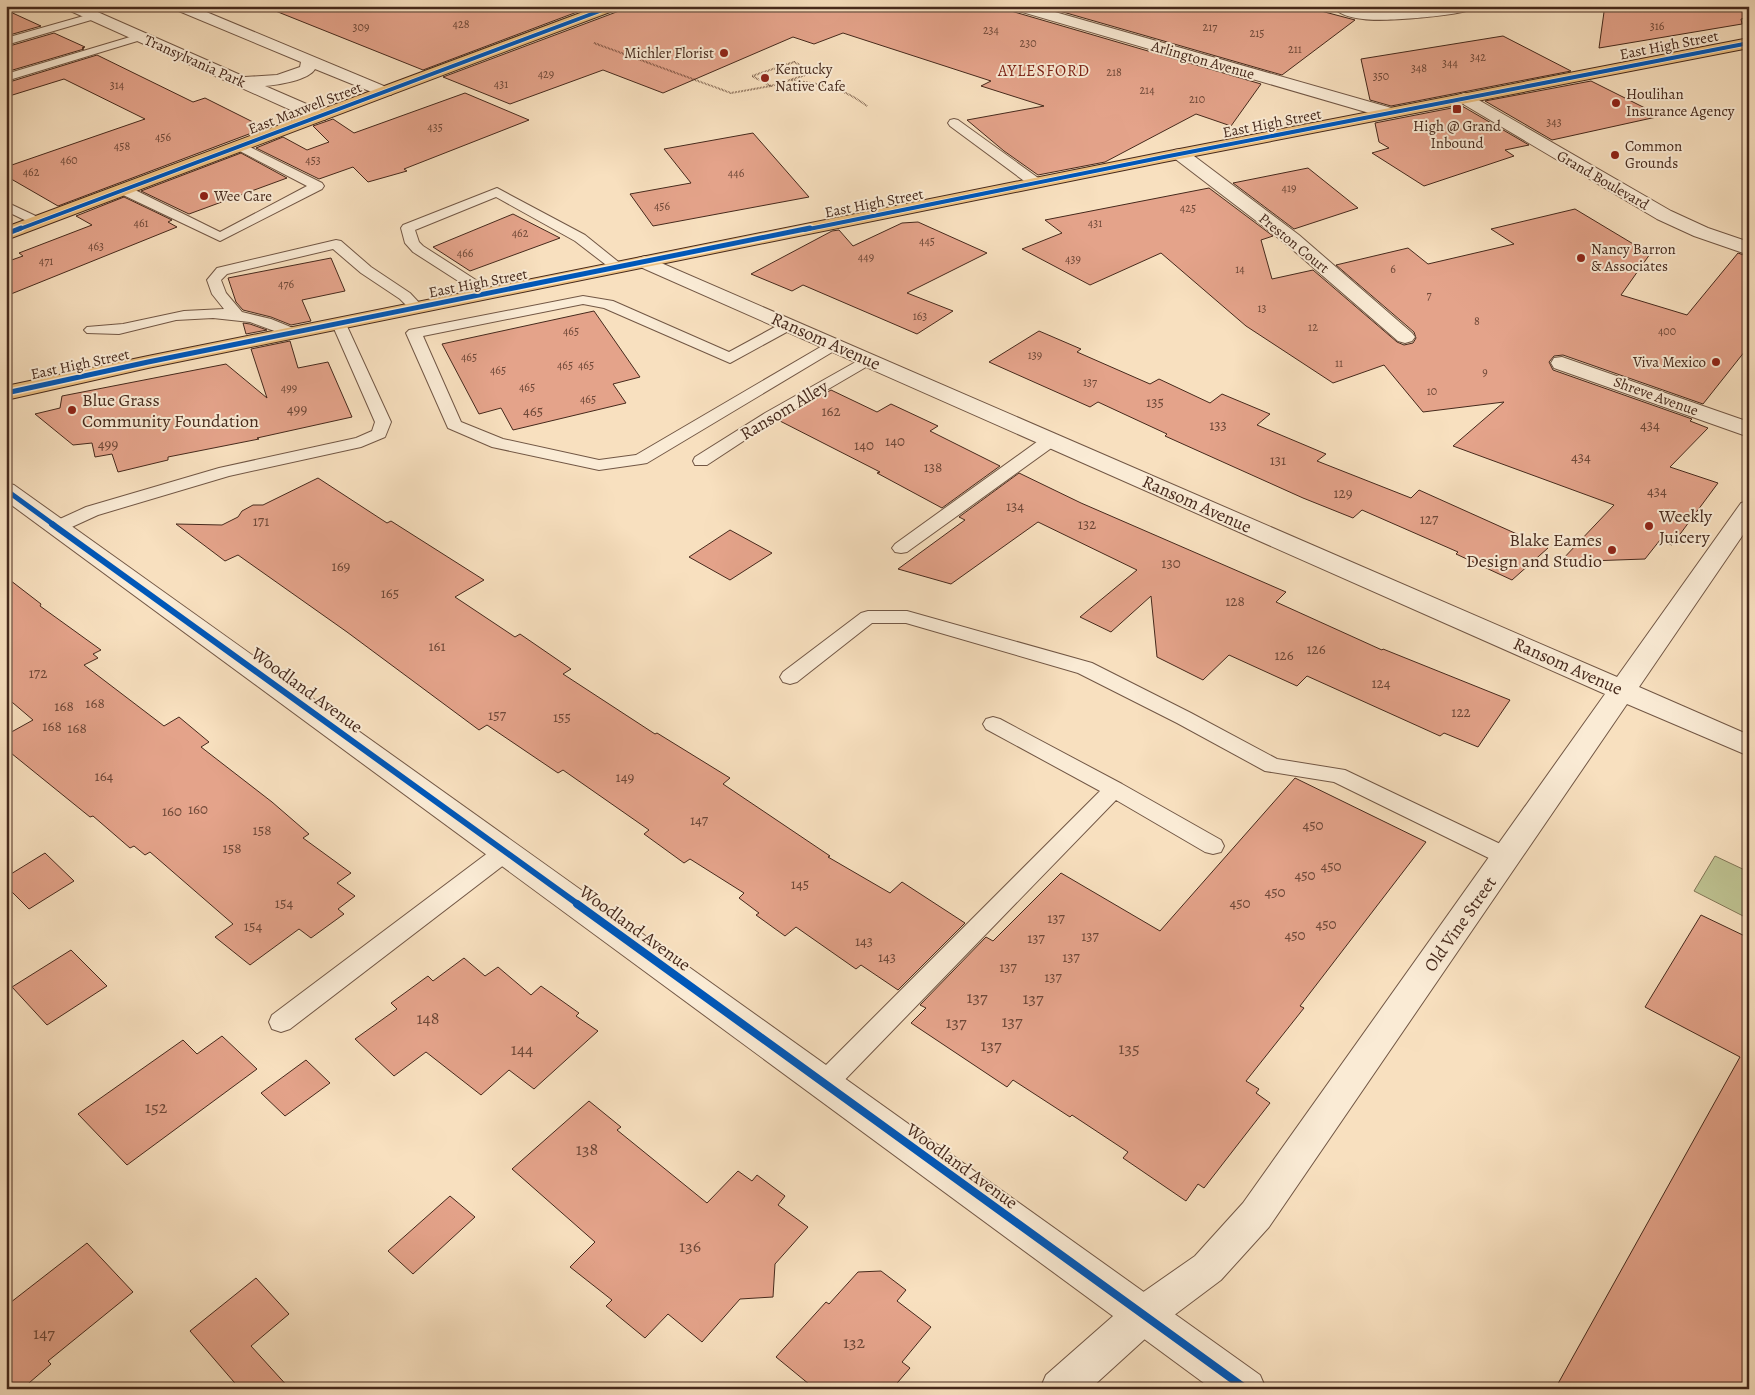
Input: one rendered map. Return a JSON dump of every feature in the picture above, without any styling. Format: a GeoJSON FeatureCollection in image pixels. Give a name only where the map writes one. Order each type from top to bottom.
{"type":"FeatureCollection","features":[{"type":"Feature","properties":{"kind":"main road","name":"East Maxwell Street"},"geometry":{"type":"LineString","coordinates":[[6,234],[614,6]]}},
{"type":"Feature","properties":{"kind":"main road","name":"East High Street"},"geometry":{"type":"LineString","coordinates":[[6,393],[293,333],[1180,154],[1749,43]]}},
{"type":"Feature","properties":{"kind":"street","name":"Transylvania Park"},"geometry":{"type":"LineString","coordinates":[[71,6],[319,116]]}},
{"type":"Feature","properties":{"kind":"street"},"geometry":{"type":"LineString","coordinates":[[180,6],[385,92]]}},
{"type":"Feature","properties":{"kind":"street","name":"Arlington Avenue"},"geometry":{"type":"LineString","coordinates":[[1016,6],[1047,10],[1389,113]]}},
{"type":"Feature","properties":{"kind":"street"},"geometry":{"type":"LineString","coordinates":[[1339,6],[1342,9],[1363,15],[1393,16],[1471,6]]}},
{"type":"Feature","properties":{"kind":"street"},"geometry":{"type":"LineString","coordinates":[[242,82],[268,82],[290,78],[307,70],[309,60]]}},
{"type":"Feature","properties":{"kind":"street","name":"Grand Boulevard"},"geometry":{"type":"LineString","coordinates":[[1464,98],[1664,215],[1700,232],[1749,249]]}},
{"type":"Feature","properties":{"kind":"street","name":"Preston Court"},"geometry":{"type":"LineString","coordinates":[[1180,154],[1292,239],[1405,337]]}},
{"type":"Feature","properties":{"kind":"street","name":"Ransom Avenue"},"geometry":{"type":"LineString","coordinates":[[645,262],[1749,746]]}},
{"type":"Feature","properties":{"kind":"street","name":"Shreve Avenue"},"geometry":{"type":"LineString","coordinates":[[1562,363],[1749,430]]}},
{"type":"Feature","properties":{"kind":"street","name":"Woodland Avenue"},"geometry":{"type":"LineString","coordinates":[[6,490],[1246,1389]]}},
{"type":"Feature","properties":{"kind":"street","name":"Old Vine Street"},"geometry":{"type":"LineString","coordinates":[[1060,1389],[1143,1315],[1208,1268],[1256,1215],[1749,508]]}},
{"type":"Feature","properties":{"kind":"lane"},"geometry":{"type":"LineString","coordinates":[[6,42],[94,16]]}},
{"type":"Feature","properties":{"kind":"lane"},"geometry":{"type":"LineString","coordinates":[[6,78],[140,37]]}},
{"type":"Feature","properties":{"kind":"lane"},"geometry":{"type":"LineString","coordinates":[[954,123],[1036,183]]}},
{"type":"Feature","properties":{"kind":"lane"},"geometry":{"type":"LineString","coordinates":[[124,190],[220,237],[317,186],[240,146]]}},
{"type":"Feature","properties":{"kind":"lane"},"geometry":{"type":"LineString","coordinates":[[488,294],[418,250],[412,243],[408,228],[496,192],[580,238],[619,268]]}},
{"type":"Feature","properties":{"kind":"lane"},"geometry":{"type":"LineString","coordinates":[[6,206],[37,222]]}},
{"type":"Feature","properties":{"kind":"lane"},"geometry":{"type":"LineString","coordinates":[[236,314],[220,294],[214,280],[222,271],[336,244],[366,270],[405,296],[417,308]]}},
{"type":"Feature","properties":{"kind":"lane"},"geometry":{"type":"LineString","coordinates":[[789,325],[730,358],[608,304],[583,300],[414,333],[454,425],[498,443],[599,465],[641,459],[834,344]]}},
{"type":"Feature","properties":{"kind":"lane"},"geometry":{"type":"LineString","coordinates":[[92,330],[122,329],[182,315],[236,314],[273,323],[293,333]]}},
{"type":"Feature","properties":{"kind":"lane"},"geometry":{"type":"LineString","coordinates":[[57,527],[92,511],[226,472],[361,442],[379,434],[383,422],[339,324]]}},
{"type":"Feature","properties":{"kind":"lane","name":"Ransom Alley"},"geometry":{"type":"LineString","coordinates":[[700,461],[771,416],[868,360]]}},
{"type":"Feature","properties":{"kind":"lane"},"geometry":{"type":"LineString","coordinates":[[901,548],[1051,440]]}},
{"type":"Feature","properties":{"kind":"lane"},"geometry":{"type":"LineString","coordinates":[[790,677],[868,617],[907,617],[1085,668],[1184,718],[1272,766],[1338,775],[1507,857]]}},
{"type":"Feature","properties":{"kind":"lane"},"geometry":{"type":"LineString","coordinates":[[993,724],[1114,789],[1213,846]]}},
{"type":"Feature","properties":{"kind":"lane"},"geometry":{"type":"LineString","coordinates":[[824,1084],[1114,789]]}},
{"type":"Feature","properties":{"kind":"lane"},"geometry":{"type":"LineString","coordinates":[[281,1022],[505,852]]}},
{"type":"Feature","properties":{"kind":"path"},"geometry":{"type":"LineString","coordinates":[[594,42],[731,93],[771,86],[815,72],[794,62],[752,76],[771,86]]}},
{"type":"Feature","properties":{"kind":"path"},"geometry":{"type":"LineString","coordinates":[[791,80],[834,87],[851,94],[867,106]]}},
{"type":"Feature","properties":{"kind":"green space"},"geometry":{"type":"Polygon","coordinates":[[[1715,856],[1749,872],[1749,919],[1694,891],[1715,856]]]}},
{"type":"Feature","properties":{"kind":"building"},"geometry":{"type":"Polygon","coordinates":[[[268,6],[593,6],[423,70],[268,8],[268,6]]]}},
{"type":"Feature","properties":{"kind":"building"},"geometry":{"type":"Polygon","coordinates":[[[622,6],[1008,6],[1011,11],[1261,84],[1231,126],[1196,114],[1105,162],[1038,175],[1004,151],[967,120],[1044,106],[981,86],[991,81],[843,33],[814,44],[793,37],[663,93],[603,70],[510,104],[443,77],[619,11],[622,6]]]}},
{"type":"Feature","properties":{"kind":"building"},"geometry":{"type":"Polygon","coordinates":[[[1042,6],[1302,6],[1355,20],[1282,75],[1042,6]]]}},
{"type":"Feature","properties":{"kind":"building"},"geometry":{"type":"Polygon","coordinates":[[[1592,6],[1744,6],[1746,18],[1741,19],[1742,24],[1599,48],[1604,12],[1592,6]]]}},
{"type":"Feature","properties":{"kind":"building"},"geometry":{"type":"Polygon","coordinates":[[[6,10],[41,26],[6,36],[6,10]]]}},
{"type":"Feature","properties":{"kind":"building"},"geometry":{"type":"Polygon","coordinates":[[[54,33],[85,47],[82,48],[84,49],[6,72],[6,47],[54,33]]]}},
{"type":"Feature","properties":{"kind":"building"},"geometry":{"type":"Polygon","coordinates":[[[1503,36],[1571,71],[1391,106],[1370,100],[1361,59],[1503,36]]]}},
{"type":"Feature","properties":{"kind":"building"},"geometry":{"type":"Polygon","coordinates":[[[97,55],[193,102],[205,98],[265,128],[58,206],[6,176],[6,167],[145,119],[64,79],[6,97],[6,83],[97,55]]]}},
{"type":"Feature","properties":{"kind":"building"},"geometry":{"type":"Polygon","coordinates":[[[1591,81],[1661,116],[1552,140],[1485,101],[1591,81]]]}},
{"type":"Feature","properties":{"kind":"building"},"geometry":{"type":"Polygon","coordinates":[[[465,93],[529,120],[404,169],[407,171],[368,182],[353,167],[319,179],[256,148],[283,137],[307,150],[329,142],[313,126],[333,119],[354,133],[465,93]]]}},
{"type":"Feature","properties":{"kind":"building"},"geometry":{"type":"Polygon","coordinates":[[[1462,106],[1529,145],[1505,150],[1514,156],[1424,186],[1372,153],[1389,148],[1379,142],[1375,123],[1462,106]]]}},
{"type":"Feature","properties":{"kind":"building"},"geometry":{"type":"Polygon","coordinates":[[[753,133],[809,197],[653,226],[630,194],[691,183],[664,149],[753,133]]]}},
{"type":"Feature","properties":{"kind":"building"},"geometry":{"type":"Polygon","coordinates":[[[241,153],[287,178],[189,214],[141,191],[241,153]]]}},
{"type":"Feature","properties":{"kind":"building"},"geometry":{"type":"Polygon","coordinates":[[[1308,168],[1358,208],[1294,229],[1233,183],[1308,168]]]}},
{"type":"Feature","properties":{"kind":"building"},"geometry":{"type":"Polygon","coordinates":[[[1209,188],[1273,236],[1261,240],[1272,279],[1313,270],[1397,342],[1404,345],[1413,343],[1416,338],[1414,332],[1336,265],[1408,248],[1428,264],[1514,244],[1491,229],[1575,209],[1650,254],[1621,295],[1687,315],[1738,253],[1749,257],[1749,346],[1703,404],[1563,355],[1554,356],[1549,362],[1553,370],[1692,419],[1690,421],[1708,428],[1670,467],[1718,483],[1672,545],[1660,540],[1645,559],[1560,562],[1614,505],[1453,446],[1504,402],[1423,412],[1384,365],[1333,383],[1246,326],[1161,253],[1090,285],[1022,249],[1062,233],[1045,220],[1209,188]]]}},
{"type":"Feature","properties":{"kind":"building"},"geometry":{"type":"Polygon","coordinates":[[[124,197],[172,220],[168,222],[177,227],[6,296],[6,262],[23,256],[19,253],[92,225],[76,216],[124,197]]]}},
{"type":"Feature","properties":{"kind":"building"},"geometry":{"type":"Polygon","coordinates":[[[513,214],[560,238],[470,271],[433,247],[513,214]]]}},
{"type":"Feature","properties":{"kind":"building"},"geometry":{"type":"Polygon","coordinates":[[[918,222],[987,253],[907,293],[953,311],[917,334],[803,285],[792,291],[751,274],[832,231],[839,230],[853,246],[902,223],[918,222]]]}},
{"type":"Feature","properties":{"kind":"building"},"geometry":{"type":"Polygon","coordinates":[[[331,258],[345,291],[302,300],[311,321],[291,325],[271,317],[243,310],[236,302],[228,278],[331,258]]]}},
{"type":"Feature","properties":{"kind":"building"},"geometry":{"type":"Polygon","coordinates":[[[594,311],[640,377],[613,384],[626,403],[513,430],[501,408],[479,414],[442,344],[594,311]]]}},
{"type":"Feature","properties":{"kind":"building"},"geometry":{"type":"Polygon","coordinates":[[[243,323],[250,324],[267,330],[246,334],[243,323]]]}},
{"type":"Feature","properties":{"kind":"building"},"geometry":{"type":"Polygon","coordinates":[[[1039,331],[1081,349],[1077,352],[1150,384],[1159,379],[1210,403],[1222,394],[1270,414],[1257,425],[1326,454],[1317,461],[1411,498],[1419,490],[1548,548],[1512,580],[1456,554],[1458,552],[1362,510],[1353,518],[1303,498],[1165,436],[1167,434],[1098,402],[1090,407],[989,362],[1039,331]]]}},
{"type":"Feature","properties":{"kind":"building"},"geometry":{"type":"Polygon","coordinates":[[[290,341],[298,368],[328,362],[352,417],[257,438],[259,439],[168,457],[168,460],[118,472],[112,454],[95,457],[92,443],[73,445],[35,414],[60,408],[62,396],[226,364],[267,398],[251,349],[290,341]]]}},
{"type":"Feature","properties":{"kind":"building"},"geometry":{"type":"Polygon","coordinates":[[[831,390],[877,412],[891,404],[938,426],[930,431],[1000,466],[942,508],[877,473],[880,472],[778,420],[831,390]]]}},
{"type":"Feature","properties":{"kind":"building"},"geometry":{"type":"Polygon","coordinates":[[[1019,473],[1081,503],[1286,592],[1276,602],[1382,650],[1510,700],[1478,747],[1444,733],[1440,736],[1307,676],[1297,686],[1229,655],[1203,680],[1157,657],[1151,596],[1111,632],[1080,617],[1137,570],[1038,522],[951,584],[898,569],[965,520],[959,517],[1019,473]]]}},
{"type":"Feature","properties":{"kind":"building"},"geometry":{"type":"Polygon","coordinates":[[[318,478],[387,523],[391,521],[484,580],[455,597],[515,637],[520,634],[571,669],[563,674],[655,734],[657,733],[730,778],[723,784],[830,856],[828,857],[890,893],[902,882],[965,923],[898,990],[861,965],[856,969],[796,927],[785,936],[756,915],[759,913],[739,898],[744,893],[690,859],[684,863],[644,834],[649,830],[563,770],[558,773],[487,725],[479,730],[347,632],[238,555],[225,561],[176,524],[222,525],[238,517],[242,511],[253,505],[263,505],[318,478]]]}},
{"type":"Feature","properties":{"kind":"building"},"geometry":{"type":"Polygon","coordinates":[[[730,530],[772,553],[730,580],[689,557],[730,530]]]}},
{"type":"Feature","properties":{"kind":"building"},"geometry":{"type":"Polygon","coordinates":[[[6,577],[41,604],[40,606],[101,650],[93,654],[98,658],[84,665],[164,726],[179,717],[209,742],[201,747],[272,802],[309,834],[303,838],[351,873],[337,883],[355,896],[338,909],[344,914],[311,938],[299,929],[250,965],[215,937],[233,924],[150,852],[145,855],[134,846],[130,848],[93,816],[90,817],[6,749],[6,735],[33,720],[6,697],[6,577]]]}},
{"type":"Feature","properties":{"kind":"building"},"geometry":{"type":"Polygon","coordinates":[[[1295,778],[1426,842],[1300,1006],[1304,1008],[1246,1081],[1259,1089],[1256,1093],[1270,1103],[1204,1188],[1198,1184],[1186,1201],[1123,1158],[1128,1152],[1072,1115],[1070,1117],[1013,1080],[1007,1087],[911,1023],[926,1008],[920,1005],[986,937],[993,941],[1061,873],[1160,931],[1295,778]]]}},
{"type":"Feature","properties":{"kind":"building"},"geometry":{"type":"Polygon","coordinates":[[[45,853],[74,881],[29,909],[6,886],[6,877],[45,853]]]}},
{"type":"Feature","properties":{"kind":"building"},"geometry":{"type":"Polygon","coordinates":[[[1701,915],[1749,938],[1749,1389],[1555,1389],[1740,1057],[1645,1007],[1701,915]]]}},
{"type":"Feature","properties":{"kind":"building"},"geometry":{"type":"Polygon","coordinates":[[[71,950],[107,986],[47,1025],[12,987],[71,950]]]}},
{"type":"Feature","properties":{"kind":"building"},"geometry":{"type":"Polygon","coordinates":[[[464,958],[485,976],[498,967],[531,995],[541,986],[579,1013],[576,1016],[598,1031],[534,1089],[509,1070],[481,1095],[426,1052],[394,1076],[355,1039],[397,1009],[391,1003],[428,976],[433,981],[464,958]]]}},
{"type":"Feature","properties":{"kind":"building"},"geometry":{"type":"Polygon","coordinates":[[[222,1036],[257,1069],[127,1165],[78,1114],[183,1040],[197,1054],[222,1036]]]}},
{"type":"Feature","properties":{"kind":"building"},"geometry":{"type":"Polygon","coordinates":[[[306,1060],[330,1083],[285,1116],[261,1093],[306,1060]]]}},
{"type":"Feature","properties":{"kind":"building"},"geometry":{"type":"Polygon","coordinates":[[[589,1101],[621,1127],[617,1130],[707,1203],[738,1171],[752,1181],[757,1175],[785,1196],[778,1205],[808,1227],[775,1264],[773,1297],[740,1299],[702,1342],[668,1314],[645,1338],[606,1306],[612,1300],[570,1267],[595,1242],[512,1169],[589,1101]]]}},
{"type":"Feature","properties":{"kind":"building"},"geometry":{"type":"Polygon","coordinates":[[[450,1196],[475,1217],[413,1274],[388,1251],[450,1196]]]}},
{"type":"Feature","properties":{"kind":"building"},"geometry":{"type":"Polygon","coordinates":[[[87,1243],[133,1292],[48,1361],[51,1364],[22,1389],[6,1389],[6,1306],[87,1243]]]}},
{"type":"Feature","properties":{"kind":"building"},"geometry":{"type":"Polygon","coordinates":[[[881,1271],[906,1290],[897,1301],[931,1327],[902,1362],[910,1368],[892,1389],[815,1389],[776,1357],[826,1302],[829,1304],[858,1272],[881,1271]]]}},
{"type":"Feature","properties":{"kind":"building"},"geometry":{"type":"Polygon","coordinates":[[[256,1278],[289,1314],[251,1346],[290,1389],[240,1389],[190,1331],[256,1278]]]}},
{"type":"Feature","properties":{"kind":"cycle path"},"geometry":{"type":"LineString","coordinates":[[6,234],[613,6]]}},
{"type":"Feature","properties":{"kind":"cycle path"},"geometry":{"type":"LineString","coordinates":[[6,393],[148,362],[1164,157],[1749,43]]}},
{"type":"Feature","properties":{"kind":"cycle path"},"geometry":{"type":"LineString","coordinates":[[6,490],[1246,1389]]}},
{"type":"Feature","properties":{"kind":"place","name":"Michler Florist"},"geometry":{"type":"Point","coordinates":[724,53]}},
{"type":"Feature","properties":{"kind":"place","name":"Kentucky Native Cafe"},"geometry":{"type":"Point","coordinates":[765,78]}},
{"type":"Feature","properties":{"kind":"place","name":"Houlihan Insurance Agency"},"geometry":{"type":"Point","coordinates":[1616,103]}},
{"type":"Feature","properties":{"kind":"place","name":"High @ Grand Inbound"},"geometry":{"type":"Point","coordinates":[1457,109]}},
{"type":"Feature","properties":{"kind":"place","name":"Common Grounds"},"geometry":{"type":"Point","coordinates":[1615,155]}},
{"type":"Feature","properties":{"kind":"place","name":"Wee Care"},"geometry":{"type":"Point","coordinates":[204,196]}},
{"type":"Feature","properties":{"kind":"place","name":"Nancy Barron & Associates"},"geometry":{"type":"Point","coordinates":[1581,258]}},
{"type":"Feature","properties":{"kind":"place","name":"Viva Mexico"},"geometry":{"type":"Point","coordinates":[1716,362]}},
{"type":"Feature","properties":{"kind":"place","name":"Blue Grass Community Foundation"},"geometry":{"type":"Point","coordinates":[72,410]}},
{"type":"Feature","properties":{"kind":"place","name":"Weekly Juicery"},"geometry":{"type":"Point","coordinates":[1649,526]}},
{"type":"Feature","properties":{"kind":"place","name":"Blake Eames Design and Studio"},"geometry":{"type":"Point","coordinates":[1612,550]}},
{"type":"Feature","properties":{"kind":"district","name":"AYLESFORD"},"geometry":{"type":"Point","coordinates":[1044,71]}}]}
